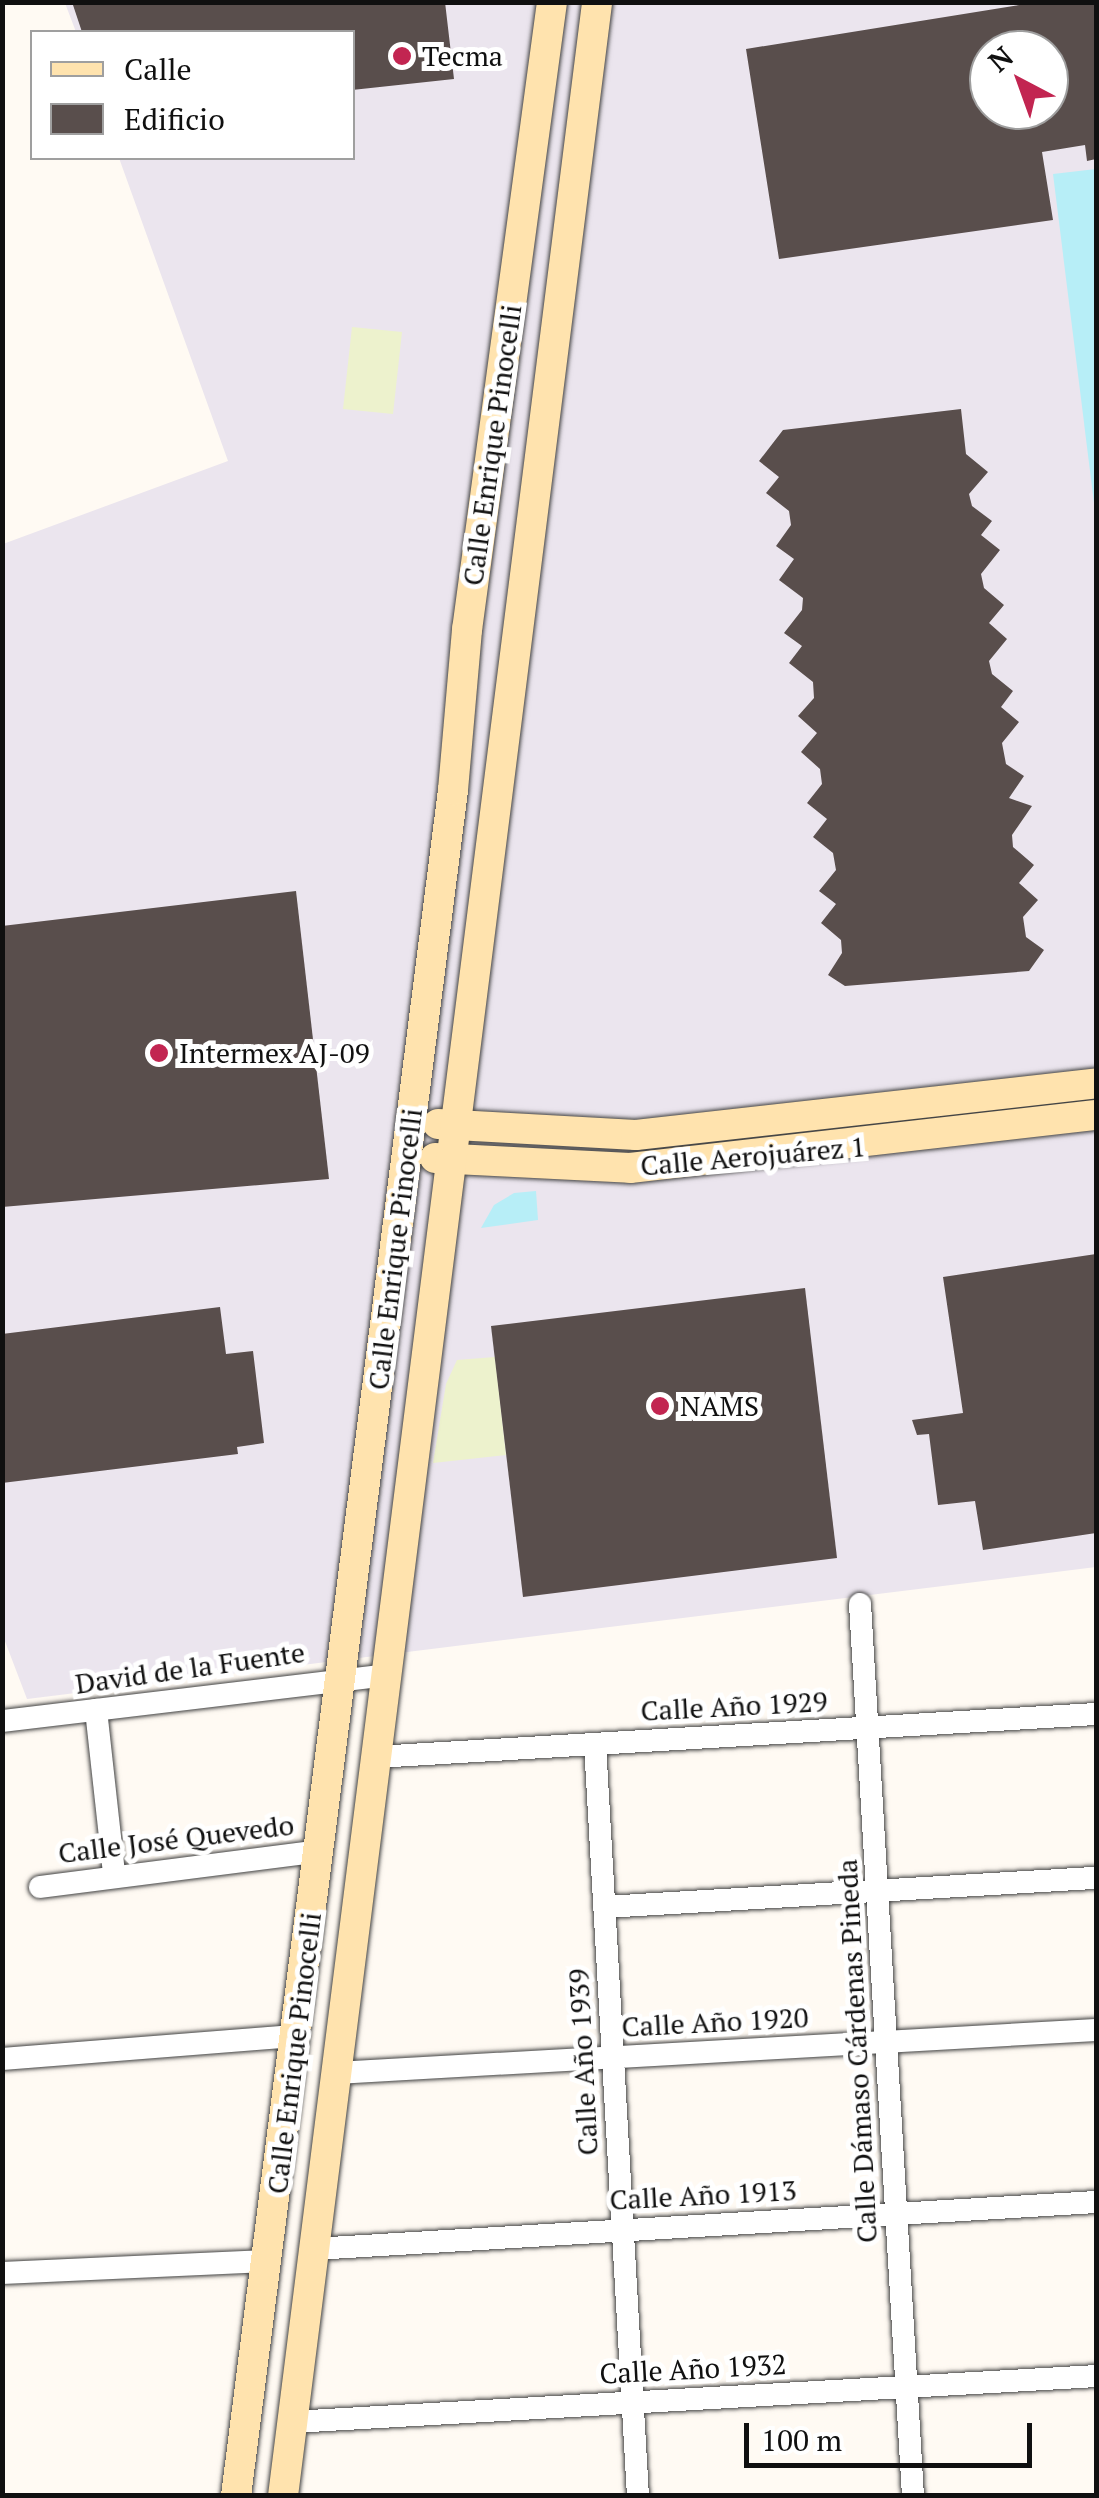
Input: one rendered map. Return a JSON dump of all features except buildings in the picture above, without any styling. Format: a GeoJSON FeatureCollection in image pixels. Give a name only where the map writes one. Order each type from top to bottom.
{"type":"FeatureCollection","features":[{"type":"Feature","properties":{"kind":"main road","name":"Calle Enrique Pinocelli"},"geometry":{"type":"LineString","coordinates":[[236,2496],[407,1156],[467,630],[552,2]]}},
{"type":"Feature","properties":{"kind":"main road","name":"Calle Enrique Pinocelli"},"geometry":{"type":"LineString","coordinates":[[283,2496],[598,2]]}},
{"type":"Feature","properties":{"kind":"main road","name":"Calle Aerojuárez 1"},"geometry":{"type":"LineString","coordinates":[[411,1122],[563,1134],[696,1131],[1096,1082]]}},
{"type":"Feature","properties":{"kind":"main road","name":"Calle Aerojuárez 1"},"geometry":{"type":"LineString","coordinates":[[407,1156],[630,1168],[1096,1116]]}},
{"type":"Feature","properties":{"kind":"street","name":"Calle Dámaso Cárdenas Pineda"},"geometry":{"type":"LineString","coordinates":[[860,1604],[913,2496]]}},
{"type":"Feature","properties":{"kind":"street","name":"David de la Fuente"},"geometry":{"type":"LineString","coordinates":[[2,1721],[386,1675]]}},
{"type":"Feature","properties":{"kind":"street"},"geometry":{"type":"LineString","coordinates":[[96,1710],[114,1874]]}},
{"type":"Feature","properties":{"kind":"street","name":"Calle Año 1929"},"geometry":{"type":"LineString","coordinates":[[376,1757],[1096,1714]]}},
{"type":"Feature","properties":{"kind":"street","name":"Calle Año 1939"},"geometry":{"type":"LineString","coordinates":[[595,1744],[638,2496]]}},
{"type":"Feature","properties":{"kind":"street","name":"Calle José Quevedo"},"geometry":{"type":"LineString","coordinates":[[40,1887],[114,1874],[320,1851]]}},
{"type":"Feature","properties":{"kind":"street"},"geometry":{"type":"LineString","coordinates":[[604,1907],[1096,1878]]}},
{"type":"Feature","properties":{"kind":"street","name":"Calle Año 1920"},"geometry":{"type":"LineString","coordinates":[[336,2073],[1096,2030]]}},
{"type":"Feature","properties":{"kind":"street"},"geometry":{"type":"LineString","coordinates":[[2,2059],[297,2036]]}},
{"type":"Feature","properties":{"kind":"street","name":"Calle Año 1913"},"geometry":{"type":"LineString","coordinates":[[314,2249],[1096,2202]]}},
{"type":"Feature","properties":{"kind":"street"},"geometry":{"type":"LineString","coordinates":[[2,2273],[267,2261]]}},
{"type":"Feature","properties":{"kind":"street","name":"Calle Año 1932"},"geometry":{"type":"LineString","coordinates":[[292,2422],[1096,2376]]}},
{"type":"Feature","properties":{"kind":"shaded area"},"geometry":{"type":"Polygon","coordinates":[[[65,3],[1096,3],[1096,1567],[27,1699],[3,1636],[3,544],[228,461],[120,160],[355,160],[355,30],[75,30],[65,3]]]}},
{"type":"Feature","properties":{"kind":"green space"},"geometry":{"type":"Polygon","coordinates":[[[352,327],[402,332],[393,414],[343,409],[352,327]]]}},
{"type":"Feature","properties":{"kind":"green space"},"geometry":{"type":"Polygon","coordinates":[[[495,1357],[506,1455],[433,1463],[446,1384],[457,1360],[495,1357]]]}},
{"type":"Feature","properties":{"kind":"water"},"geometry":{"type":"Polygon","coordinates":[[[1096,169],[1096,519],[1053,174],[1096,169]]]}},
{"type":"Feature","properties":{"kind":"water"},"geometry":{"type":"Polygon","coordinates":[[[536,1191],[538,1220],[481,1228],[494,1205],[514,1193],[536,1191]]]}},
{"type":"Feature","properties":{"kind":"place","name":"Tecma"},"geometry":{"type":"Point","coordinates":[402,56]}},
{"type":"Feature","properties":{"kind":"place","name":"Intermex AJ-09"},"geometry":{"type":"Point","coordinates":[159,1053]}},
{"type":"Feature","properties":{"kind":"place","name":"NAMS"},"geometry":{"type":"Point","coordinates":[660,1406]}}]}
